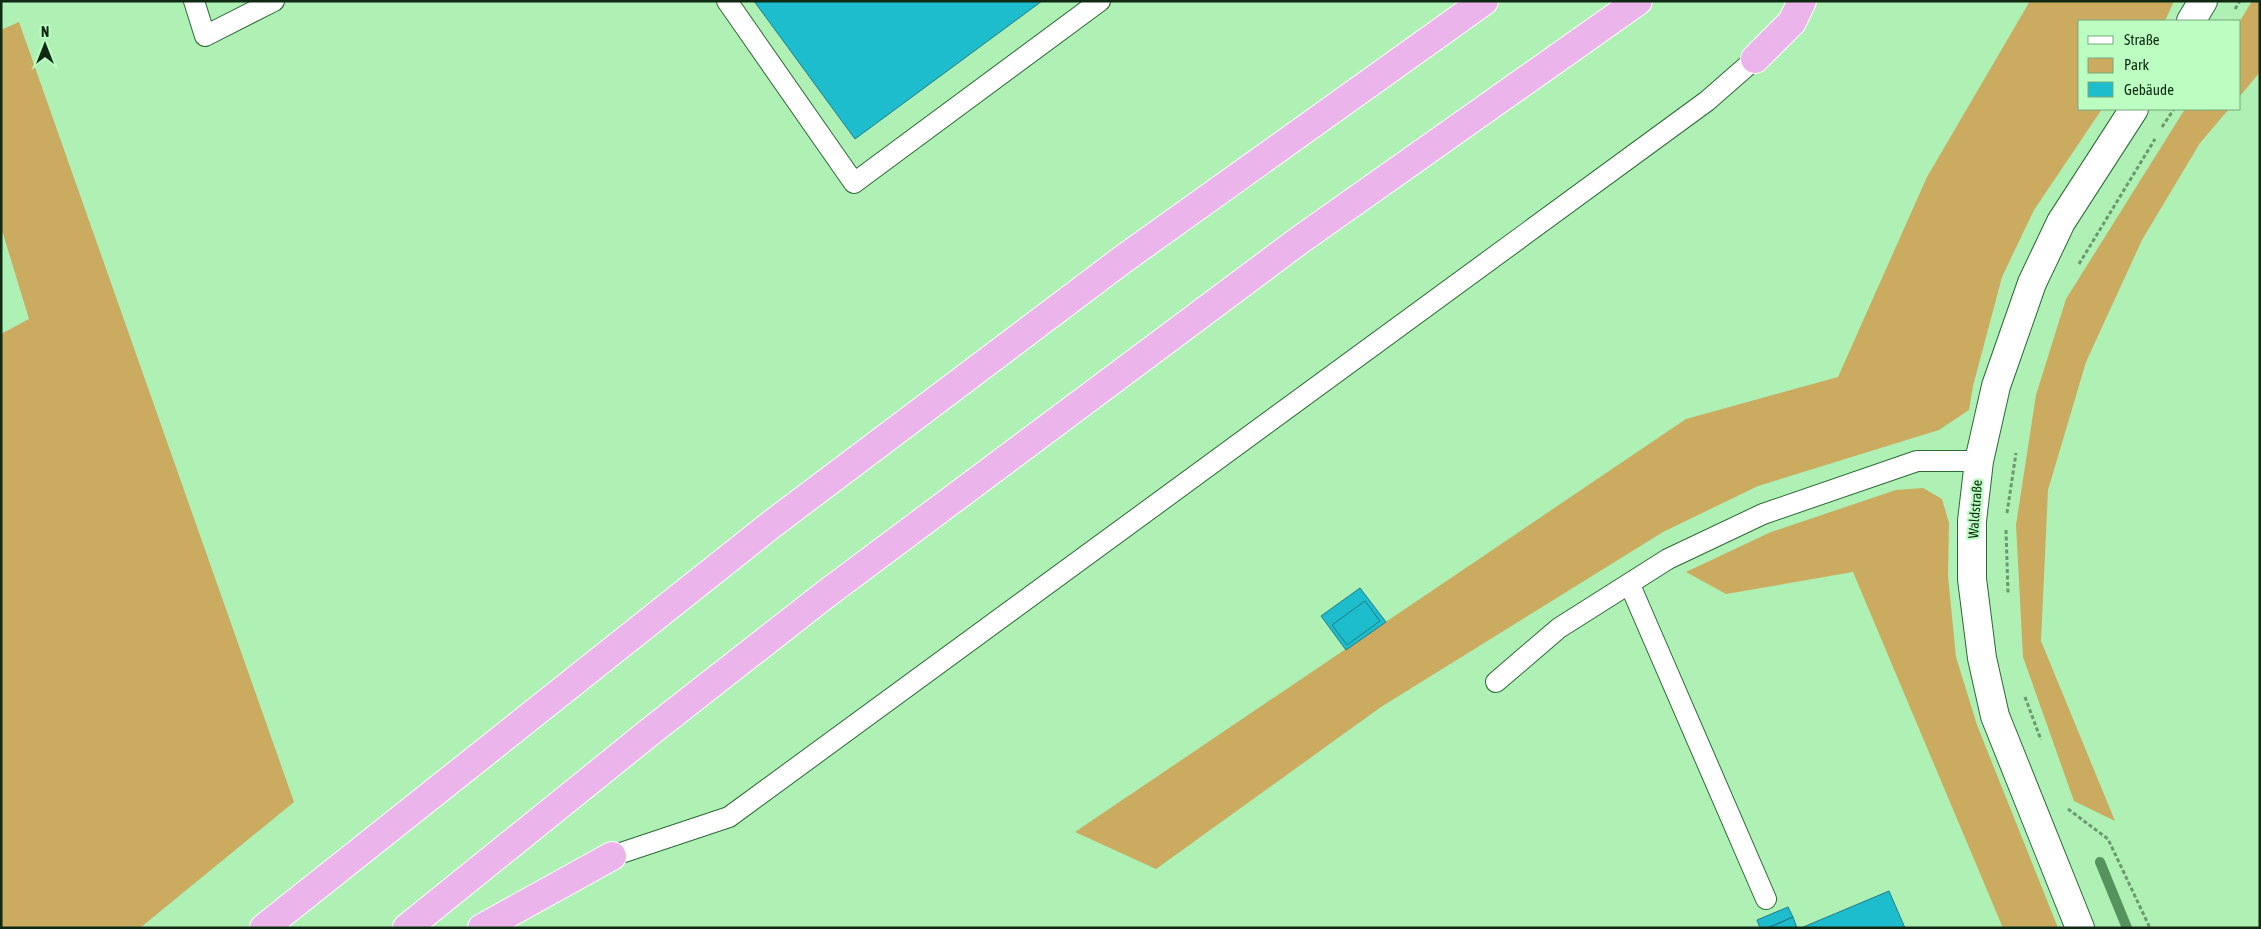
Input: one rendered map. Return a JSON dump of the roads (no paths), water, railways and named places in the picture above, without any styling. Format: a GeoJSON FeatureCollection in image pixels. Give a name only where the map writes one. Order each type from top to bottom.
{"type":"FeatureCollection","features":[{"type":"Feature","properties":{"kind":"highway"},"geometry":{"type":"LineString","coordinates":[[264,928],[772,524],[1122,260],[1484,1]]}},
{"type":"Feature","properties":{"kind":"highway"},"geometry":{"type":"LineString","coordinates":[[407,928],[651,731],[842,582],[1297,242],[1638,1]]}},
{"type":"Feature","properties":{"kind":"highway"},"geometry":{"type":"LineString","coordinates":[[1755,59],[1792,22],[1802,1]]}},
{"type":"Feature","properties":{"kind":"highway"},"geometry":{"type":"LineString","coordinates":[[482,928],[612,856]]}},
{"type":"Feature","properties":{"kind":"street"},"geometry":{"type":"LineString","coordinates":[[2192,20],[2202,1]]}},
{"type":"Feature","properties":{"kind":"street","name":"Waldstraße"},"geometry":{"type":"LineString","coordinates":[[2080,928],[1995,716],[1982,658],[1972,579],[1972,521],[1980,460],[1996,386],[2032,283],[2061,222],[2133,110]]}},
{"type":"Feature","properties":{"kind":"lane"},"geometry":{"type":"LineString","coordinates":[[194,1],[205,36],[274,1]]}},
{"type":"Feature","properties":{"kind":"lane"},"geometry":{"type":"LineString","coordinates":[[727,1],[854,184],[1100,1]]}},
{"type":"Feature","properties":{"kind":"lane"},"geometry":{"type":"LineString","coordinates":[[612,856],[729,817],[1706,101],[1755,59]]}},
{"type":"Feature","properties":{"kind":"lane"},"geometry":{"type":"LineString","coordinates":[[1496,682],[1559,628],[1630,585],[1668,559],[1763,514],[1917,460],[1980,460]]}},
{"type":"Feature","properties":{"kind":"lane"},"geometry":{"type":"LineString","coordinates":[[1630,585],[1766,899]]}},
{"type":"Feature","properties":{"kind":"waterway"},"geometry":{"type":"LineString","coordinates":[[2100,862],[2127,928]]}}]}
